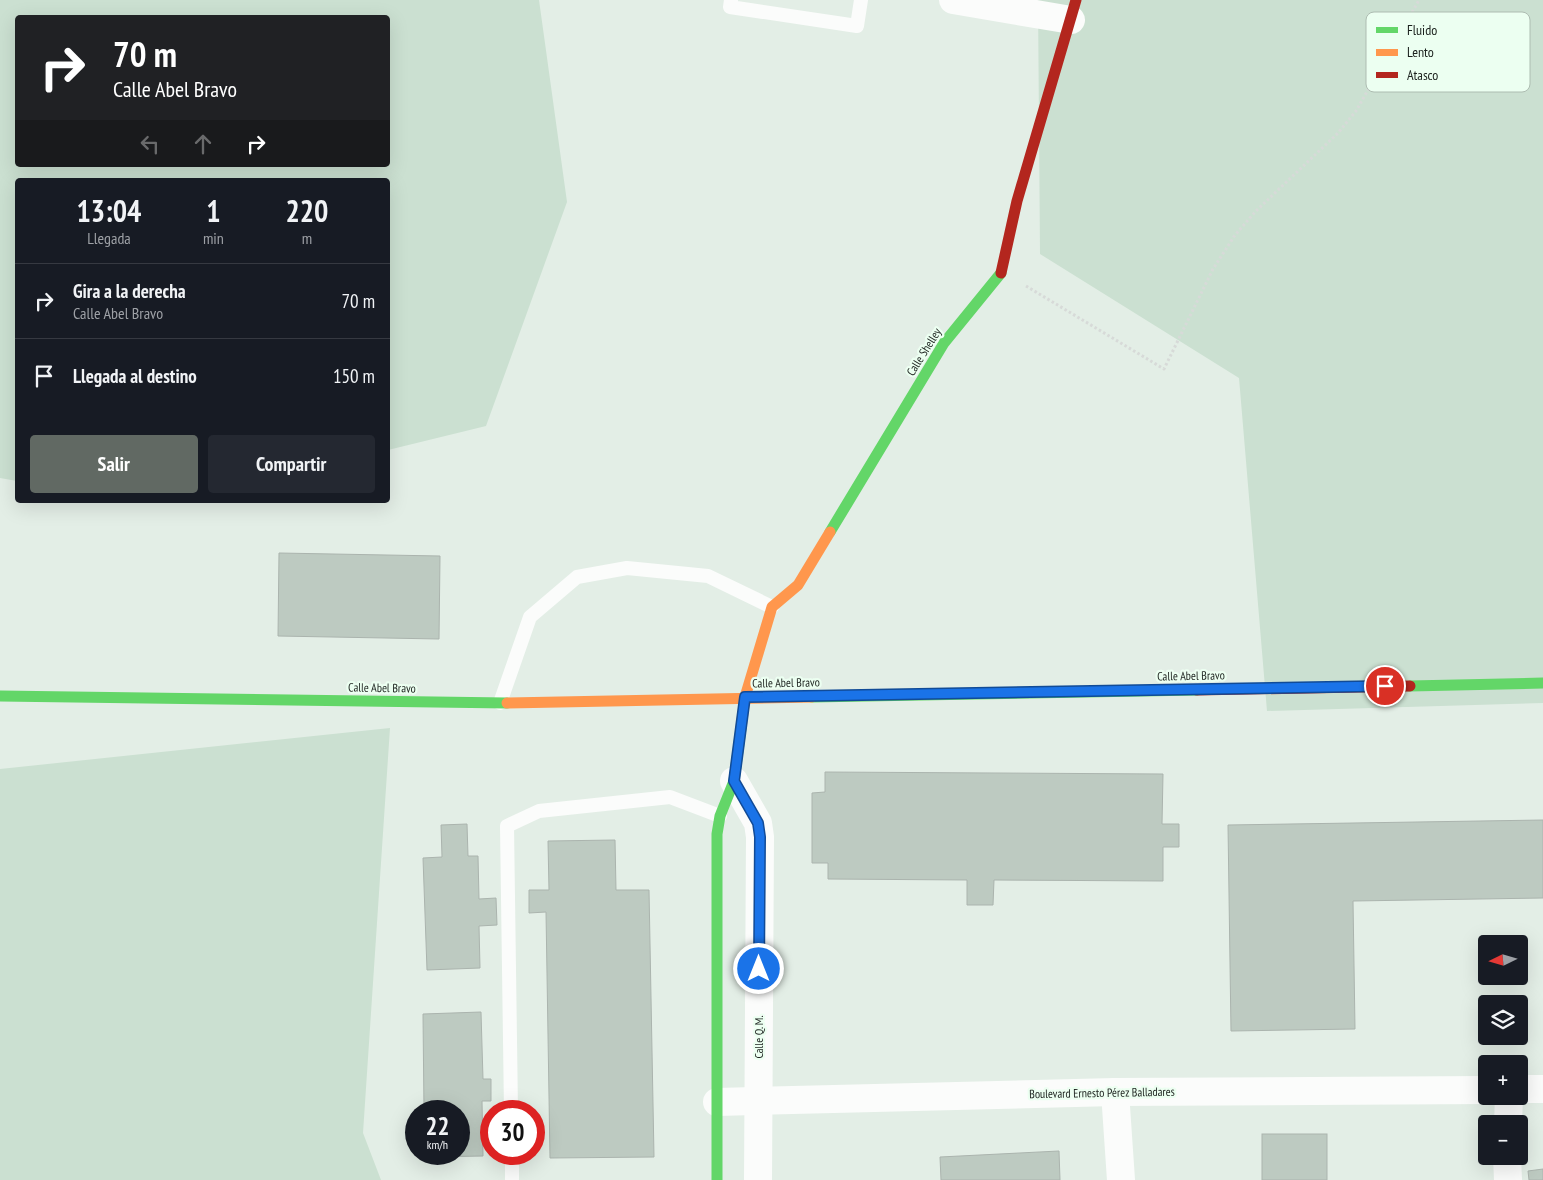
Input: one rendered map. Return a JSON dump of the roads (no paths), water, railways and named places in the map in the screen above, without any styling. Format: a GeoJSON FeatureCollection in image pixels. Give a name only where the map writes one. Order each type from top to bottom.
{"type":"FeatureCollection","features":[{"type":"Feature","properties":{"kind":"street"},"geometry":{"type":"LineString","coordinates":[[953,0],[1073,10]]}},
{"type":"Feature","properties":{"kind":"street","name":"Calle Shelley"},"geometry":{"type":"LineString","coordinates":[[772,607],[798,585],[944,343],[1002,272],[1016,201],[1073,10]]}},
{"type":"Feature","properties":{"kind":"street"},"geometry":{"type":"LineString","coordinates":[[717,1180],[717,834],[720,816],[734,781],[745,697],[772,607]]}},
{"type":"Feature","properties":{"kind":"street","name":"Calle Abel Bravo"},"geometry":{"type":"LineString","coordinates":[[0,696],[500,703],[1543,683]]}},
{"type":"Feature","properties":{"kind":"street","name":"Calle Q. M."},"geometry":{"type":"LineString","coordinates":[[734,781],[758,823],[760,837],[758,1180]]}},
{"type":"Feature","properties":{"kind":"street"},"geometry":{"type":"LineString","coordinates":[[1528,1089],[1543,1089]]}},
{"type":"Feature","properties":{"kind":"street","name":"Boulevard Ernesto Pérez Balladares"},"geometry":{"type":"LineString","coordinates":[[717,1102],[1115,1092],[1478,1090]]}},
{"type":"Feature","properties":{"kind":"street"},"geometry":{"type":"LineString","coordinates":[[1115,1092],[1121,1180]]}},
{"type":"Feature","properties":{"kind":"street"},"geometry":{"type":"LineString","coordinates":[[1507,1165],[1508,1180]]}},
{"type":"Feature","properties":{"kind":"lane"},"geometry":{"type":"LineString","coordinates":[[730,0],[730,7],[857,26],[861,0]]}},
{"type":"Feature","properties":{"kind":"lane"},"geometry":{"type":"LineString","coordinates":[[500,703],[530,617],[577,577],[627,568],[708,576],[772,607]]}},
{"type":"Feature","properties":{"kind":"lane"},"geometry":{"type":"LineString","coordinates":[[511,1100],[507,826],[539,811],[670,797],[720,816]]}},
{"type":"Feature","properties":{"kind":"lane"},"geometry":{"type":"LineString","coordinates":[[512,1165],[512,1180]]}}]}
